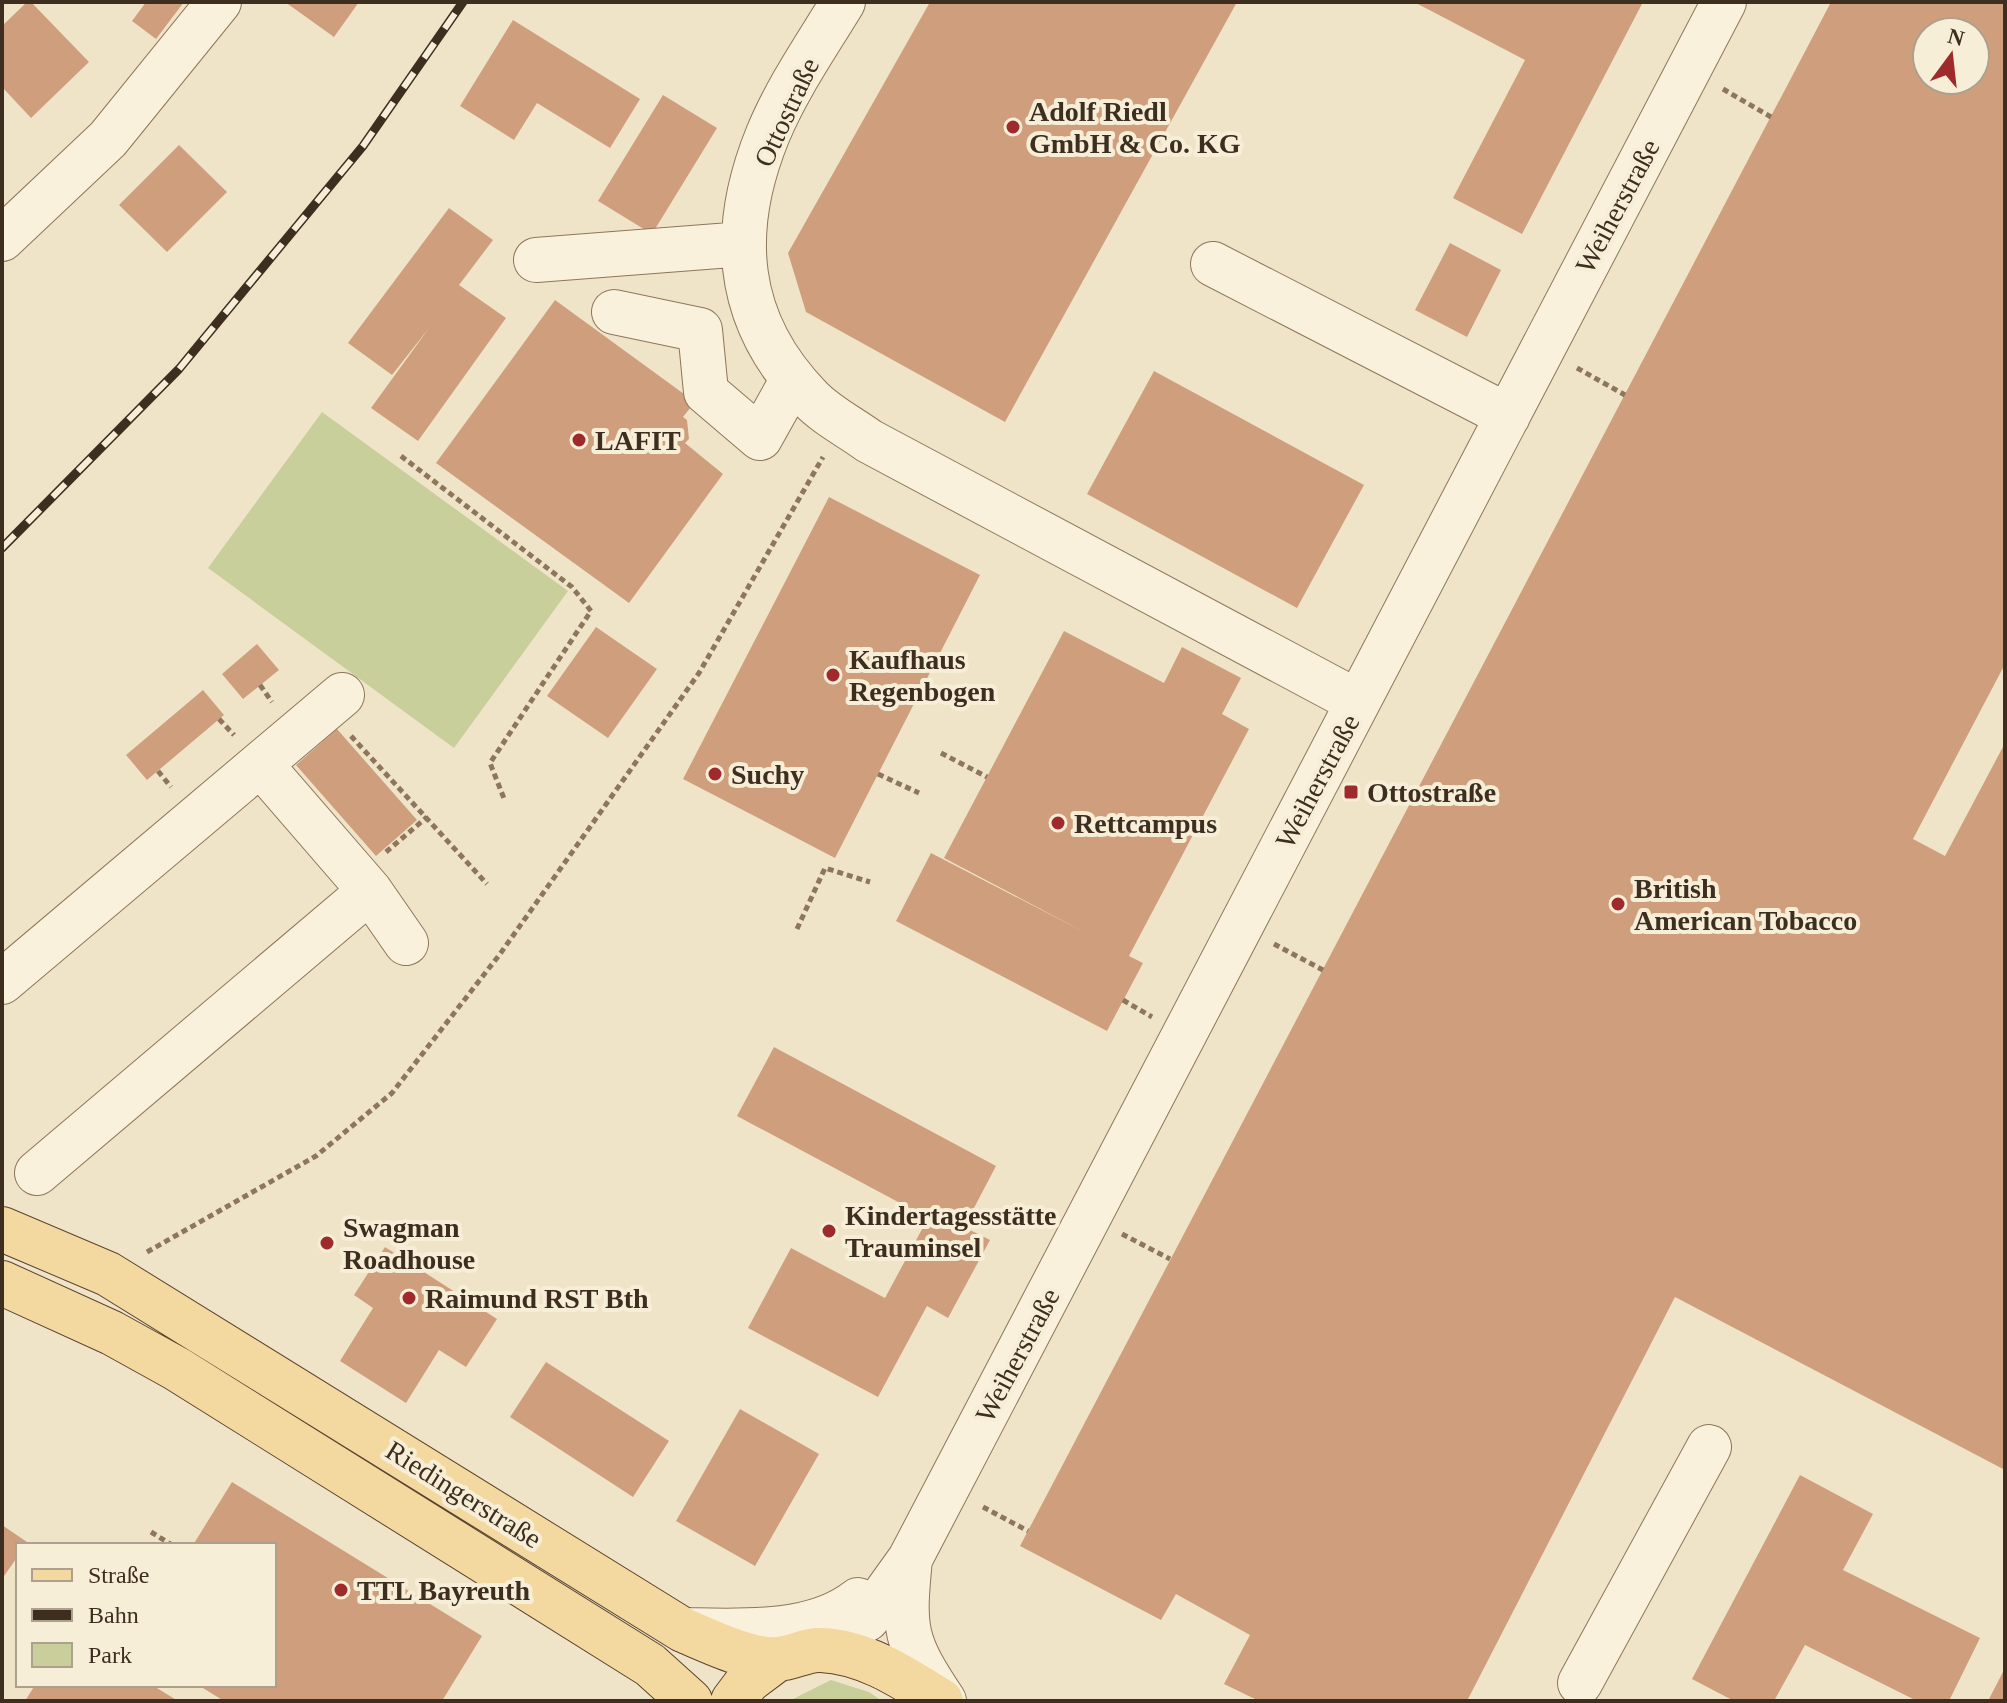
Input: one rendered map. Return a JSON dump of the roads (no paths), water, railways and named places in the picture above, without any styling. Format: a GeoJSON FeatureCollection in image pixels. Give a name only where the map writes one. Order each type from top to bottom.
{"type":"FeatureCollection","features":[{"type":"Feature","properties":{"kind":"main road","name":"Riedingerstraße"},"geometry":{"type":"LineString","coordinates":[[2,1229],[108,1274],[683,1630],[726,1648],[776,1660],[818,1649],[855,1655],[942,1701]]}},
{"type":"Feature","properties":{"kind":"main road","name":"Riedingerstraße"},"geometry":{"type":"LineString","coordinates":[[2,1283],[112,1333],[177,1369],[650,1665],[690,1701]]}},
{"type":"Feature","properties":{"kind":"main road"},"geometry":{"type":"LineString","coordinates":[[304,1449],[409,1460]]}},
{"type":"Feature","properties":{"kind":"main road"},"geometry":{"type":"LineString","coordinates":[[733,1701],[748,1681],[776,1660]]}},
{"type":"Feature","properties":{"kind":"street"},"geometry":{"type":"LineString","coordinates":[[2,239],[108,139],[219,2]]}},
{"type":"Feature","properties":{"kind":"street","name":"Ottostraße"},"geometry":{"type":"LineString","coordinates":[[843,2],[768,134],[754,182],[743,267],[756,315],[774,356],[813,401],[869,441],[1358,702]]}},
{"type":"Feature","properties":{"kind":"street","name":"Weiherstraße"},"geometry":{"type":"LineString","coordinates":[[910,1559],[1724,2]]}},
{"type":"Feature","properties":{"kind":"street"},"geometry":{"type":"LineString","coordinates":[[536,260],[744,244]]}},
{"type":"Feature","properties":{"kind":"street"},"geometry":{"type":"LineString","coordinates":[[1213,264],[1508,416]]}},
{"type":"Feature","properties":{"kind":"street"},"geometry":{"type":"LineString","coordinates":[[614,312],[700,330],[756,315]]}},
{"type":"Feature","properties":{"kind":"street"},"geometry":{"type":"LineString","coordinates":[[700,330],[706,392],[760,438],[793,379]]}},
{"type":"Feature","properties":{"kind":"street"},"geometry":{"type":"LineString","coordinates":[[2,982],[334,702]]}},
{"type":"Feature","properties":{"kind":"street"},"geometry":{"type":"LineString","coordinates":[[261,765],[364,884],[406,943]]}},
{"type":"Feature","properties":{"kind":"street"},"geometry":{"type":"LineString","coordinates":[[37,1173],[364,884]]}},
{"type":"Feature","properties":{"kind":"street"},"geometry":{"type":"LineString","coordinates":[[1583,1695],[1709,1447]]}},
{"type":"Feature","properties":{"kind":"street"},"geometry":{"type":"LineString","coordinates":[[683,1630],[755,1632],[801,1624],[846,1609],[910,1559]]}},
{"type":"Feature","properties":{"kind":"street"},"geometry":{"type":"LineString","coordinates":[[818,1649],[867,1619],[910,1559]]}},
{"type":"Feature","properties":{"kind":"street"},"geometry":{"type":"LineString","coordinates":[[910,1559],[905,1606],[908,1639],[942,1701]]}},
{"type":"Feature","properties":{"kind":"railway"},"geometry":{"type":"LineString","coordinates":[[2,548],[179,369],[363,146],[463,2]]}},
{"type":"Feature","properties":{"kind":"place","name":"Adolf Riedl GmbH & Co. KG"},"geometry":{"type":"Point","coordinates":[1013,127]}},
{"type":"Feature","properties":{"kind":"place","name":"LAFIT"},"geometry":{"type":"Point","coordinates":[579,440]}},
{"type":"Feature","properties":{"kind":"place","name":"Kaufhaus Regenbogen"},"geometry":{"type":"Point","coordinates":[833,675]}},
{"type":"Feature","properties":{"kind":"place","name":"Suchy"},"geometry":{"type":"Point","coordinates":[715,774]}},
{"type":"Feature","properties":{"kind":"place","name":"Ottostraße"},"geometry":{"type":"Point","coordinates":[1351,792]}},
{"type":"Feature","properties":{"kind":"place","name":"Rettcampus"},"geometry":{"type":"Point","coordinates":[1058,823]}},
{"type":"Feature","properties":{"kind":"place","name":"British American Tobacco"},"geometry":{"type":"Point","coordinates":[1618,904]}},
{"type":"Feature","properties":{"kind":"place","name":"Kindertagesstätte Trauminsel"},"geometry":{"type":"Point","coordinates":[829,1231]}},
{"type":"Feature","properties":{"kind":"place","name":"Swagman Roadhouse"},"geometry":{"type":"Point","coordinates":[327,1243]}},
{"type":"Feature","properties":{"kind":"place","name":"Raimund RST Bth"},"geometry":{"type":"Point","coordinates":[409,1298]}},
{"type":"Feature","properties":{"kind":"place","name":"TTL Bayreuth"},"geometry":{"type":"Point","coordinates":[341,1590]}}]}
